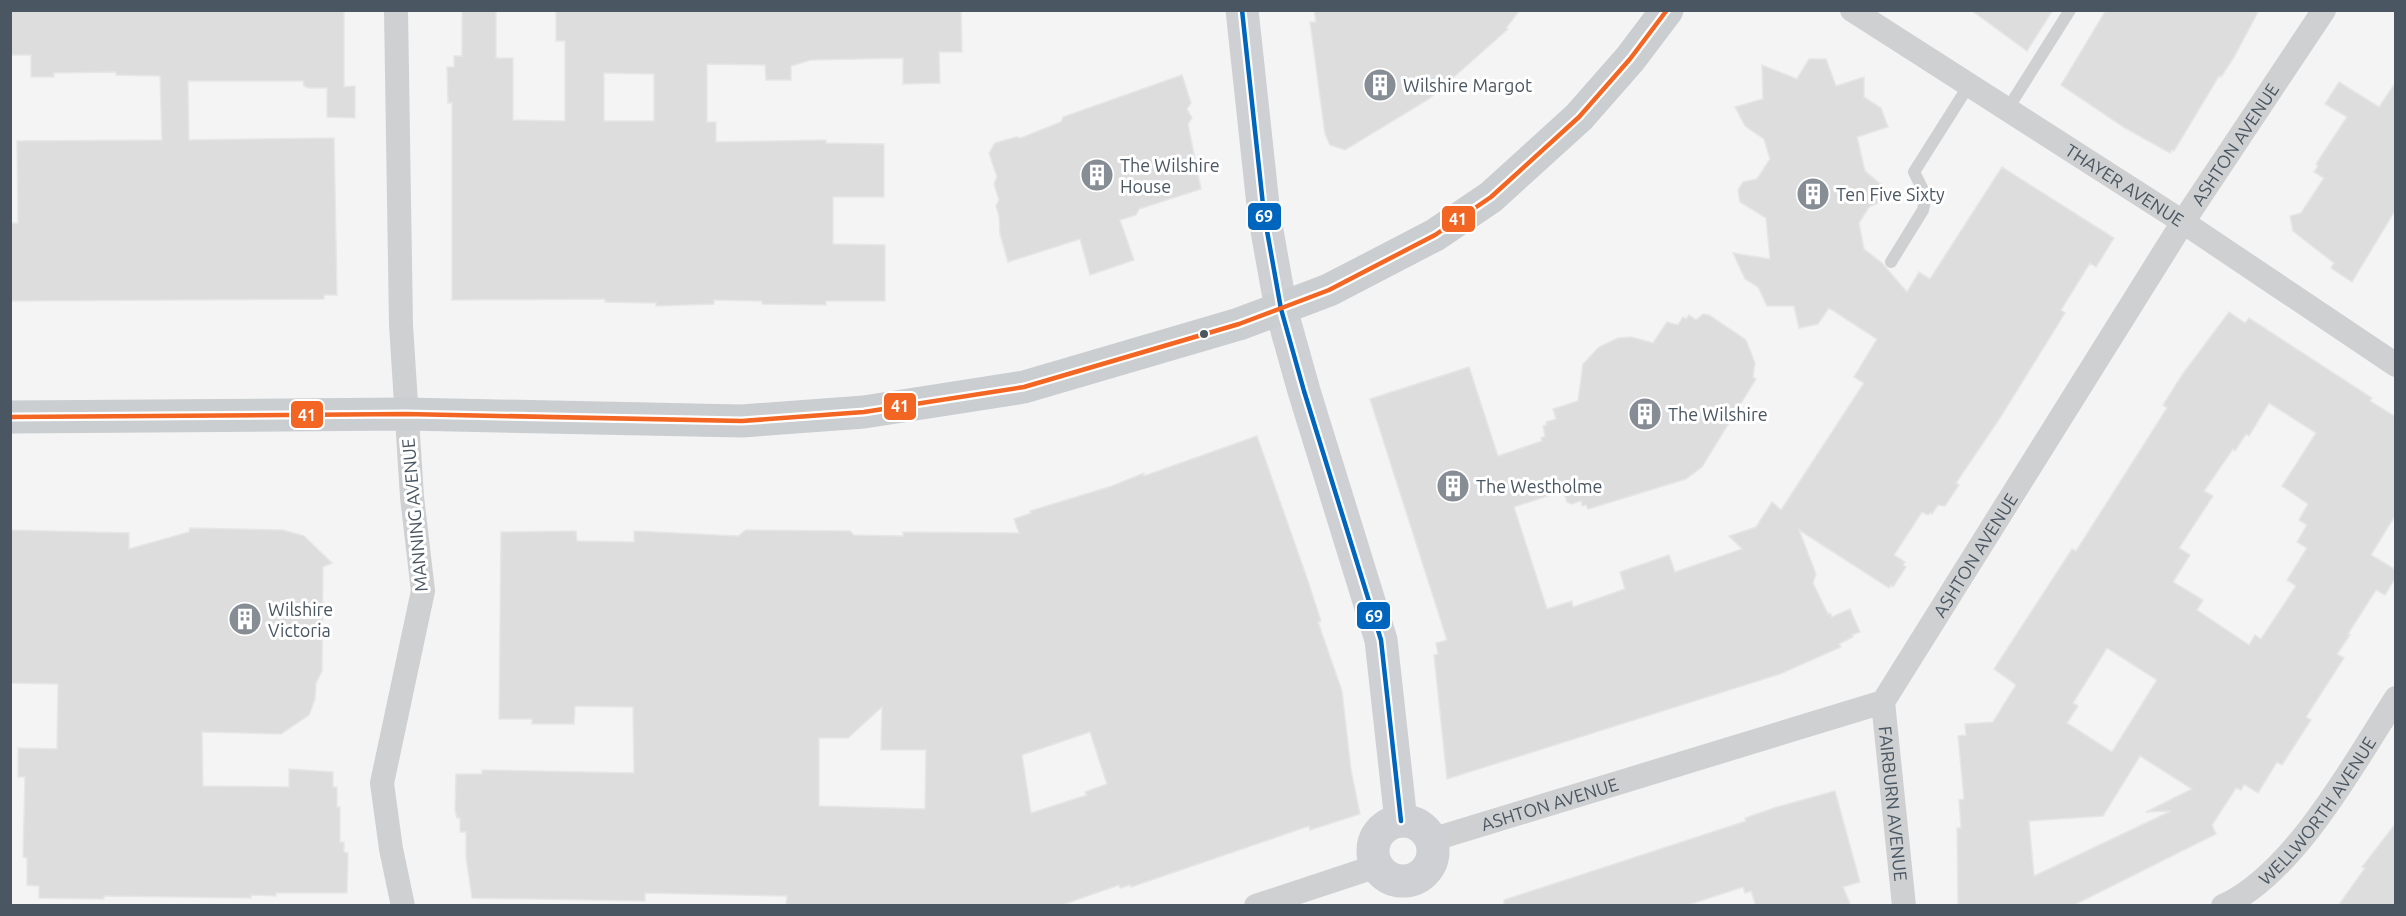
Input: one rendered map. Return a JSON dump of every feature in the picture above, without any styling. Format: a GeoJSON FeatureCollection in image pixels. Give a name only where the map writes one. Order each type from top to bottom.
{"type":"FeatureCollection","features":[{"type":"Feature","properties":{"kind":"main road"},"geometry":{"type":"LineString","coordinates":[[10,417],[406,414],[742,421],[864,412],[1024,387],[1218,332],[1281,309],[1329,290],[1434,235],[1491,197],[1579,117],[1630,59],[1667,10]]}},
{"type":"Feature","properties":{"kind":"street","name":"MANNING AVENUE"},"geometry":{"type":"LineString","coordinates":[[396,10],[401,325],[406,414],[423,591],[382,783],[391,849],[403,906]]}},
{"type":"Feature","properties":{"kind":"street"},"geometry":{"type":"LineString","coordinates":[[1242,10],[1264,214],[1281,309],[1381,640],[1401,821]]}},
{"type":"Feature","properties":{"kind":"street","name":"THAYER AVENUE"},"geometry":{"type":"LineString","coordinates":[[1852,10],[2183,222],[2396,365]]}},
{"type":"Feature","properties":{"kind":"street","name":"ASHTON AVENUE"},"geometry":{"type":"LineString","coordinates":[[1431,840],[1883,702],[2183,222],[2324,10]]}},
{"type":"Feature","properties":{"kind":"street","name":"WELLWORTH AVENUE"},"geometry":{"type":"LineString","coordinates":[[2223,906],[2237,899],[2287,857],[2349,772],[2396,698]]}},
{"type":"Feature","properties":{"kind":"street","name":"FAIRBURN AVENUE"},"geometry":{"type":"LineString","coordinates":[[1883,702],[1904,906]]}},
{"type":"Feature","properties":{"kind":"street"},"geometry":{"type":"LineString","coordinates":[[1256,906],[1396,884],[1413,879],[1428,867],[1432,859],[1431,840],[1416,823],[1401,821],[1391,823],[1376,836],[1373,846],[1396,884]]}},
{"type":"Feature","properties":{"kind":"lane"},"geometry":{"type":"LineString","coordinates":[[2007,110],[2070,10]]}},
{"type":"Feature","properties":{"kind":"lane"},"geometry":{"type":"LineString","coordinates":[[1891,262],[1923,210],[1926,196],[1914,172],[1968,85]]}},
{"type":"Feature","properties":{"kind":"building"},"geometry":{"type":"Polygon","coordinates":[[[10,10],[344,10],[344,87],[355,86],[355,118],[327,117],[327,88],[308,88],[304,86],[303,81],[188,81],[189,140],[334,138],[337,295],[324,295],[324,299],[10,301],[10,223],[18,223],[17,141],[162,140],[160,76],[116,75],[116,72],[54,73],[54,77],[31,77],[31,55],[10,55],[10,10]]]}},
{"type":"Feature","properties":{"kind":"building"},"geometry":{"type":"Polygon","coordinates":[[[462,10],[496,10],[496,58],[513,58],[513,120],[565,121],[565,41],[556,41],[556,10],[961,10],[962,52],[939,52],[940,83],[903,84],[903,58],[811,60],[791,66],[791,80],[766,80],[765,65],[707,64],[707,122],[716,122],[716,142],[826,140],[826,143],[884,144],[884,197],[833,197],[833,244],[885,245],[885,301],[826,301],[826,305],[762,304],[762,301],[714,300],[714,304],[656,306],[656,303],[605,302],[605,299],[452,300],[452,103],[448,103],[447,67],[454,67],[454,56],[462,56],[462,10]],[[604,73],[604,121],[654,121],[654,74],[604,73]]]}},
{"type":"Feature","properties":{"kind":"building","name":"Wilshire Margot"},"geometry":{"type":"Polygon","coordinates":[[[1314,10],[1520,10],[1506,28],[1508,29],[1429,99],[1345,150],[1330,145],[1325,134],[1310,22],[1316,22],[1314,10]]]}},
{"type":"Feature","properties":{"kind":"building"},"geometry":{"type":"Polygon","coordinates":[[[1971,10],[2053,10],[2027,51],[1971,10]]]}},
{"type":"Feature","properties":{"kind":"building"},"geometry":{"type":"Polygon","coordinates":[[[2106,10],[2259,10],[2234,57],[2221,77],[2219,76],[2174,151],[2170,153],[2125,128],[2061,85],[2106,10]]]}},
{"type":"Feature","properties":{"kind":"building"},"geometry":{"type":"Polygon","coordinates":[[[1809,59],[1826,59],[1836,86],[1864,77],[1864,97],[1881,108],[1888,127],[1857,137],[1865,171],[1883,186],[1889,198],[1869,207],[1859,223],[1864,249],[1882,263],[1907,292],[1919,272],[1930,279],[2002,167],[2114,238],[2096,267],[2090,263],[2061,310],[2065,313],[2000,418],[1956,483],[1959,485],[1945,506],[1938,505],[1932,514],[1922,512],[1894,555],[1905,562],[1903,565],[1906,567],[1893,587],[1891,585],[1889,588],[1799,530],[1816,574],[1813,583],[1828,614],[1830,613],[1832,617],[1850,609],[1860,632],[1839,644],[1841,647],[1780,674],[1447,779],[1434,655],[1438,654],[1436,643],[1447,640],[1370,399],[1469,367],[1498,456],[1542,441],[1541,438],[1545,436],[1543,426],[1547,425],[1546,422],[1556,419],[1553,409],[1578,401],[1583,364],[1599,347],[1618,338],[1631,337],[1653,343],[1667,322],[1678,325],[1683,317],[1686,319],[1689,315],[1696,320],[1703,314],[1709,315],[1746,340],[1755,363],[1753,377],[1756,379],[1702,467],[1686,479],[1588,509],[1586,505],[1582,506],[1581,501],[1571,504],[1567,502],[1563,491],[1514,507],[1547,609],[1572,601],[1573,607],[1625,589],[1620,572],[1669,555],[1675,572],[1742,549],[1729,536],[1756,527],[1772,502],[1781,510],[1864,383],[1854,377],[1877,339],[1829,308],[1818,324],[1799,328],[1794,306],[1767,306],[1758,287],[1745,279],[1733,253],[1770,259],[1766,218],[1740,202],[1738,190],[1743,182],[1757,179],[1770,159],[1764,139],[1745,126],[1735,107],[1763,99],[1762,65],[1797,79],[1809,59]]]}},
{"type":"Feature","properties":{"kind":"building","name":"The Wilshire House"},"geometry":{"type":"Polygon","coordinates":[[[1182,75],[1191,103],[1187,109],[1192,118],[1188,124],[1201,189],[1139,209],[1136,215],[1120,220],[1134,260],[1090,275],[1080,239],[1008,262],[1000,234],[996,206],[999,200],[994,184],[997,177],[989,153],[995,143],[1016,137],[1021,138],[1061,122],[1063,117],[1182,75]]]}},
{"type":"Feature","properties":{"kind":"building"},"geometry":{"type":"Polygon","coordinates":[[[2339,82],[2379,107],[2396,82],[2396,209],[2352,282],[2331,268],[2334,263],[2293,231],[2290,216],[2301,213],[2324,178],[2314,172],[2318,166],[2316,164],[2347,117],[2325,104],[2339,82]]]}},
{"type":"Feature","properties":{"kind":"building"},"geometry":{"type":"Polygon","coordinates":[[[2229,312],[2245,323],[2249,318],[2372,398],[2370,401],[2396,417],[2396,514],[2371,555],[2396,570],[2396,577],[2385,595],[2376,590],[2348,634],[2350,635],[2337,654],[2344,658],[2306,717],[2311,720],[2282,765],[2277,762],[2258,793],[2244,784],[2241,790],[2236,788],[2212,825],[2216,834],[2072,906],[1958,906],[1957,828],[1961,828],[1959,800],[1964,799],[1958,736],[1966,735],[1965,724],[1993,722],[2016,685],[1994,669],[2072,549],[2076,551],[2167,408],[2163,405],[2182,375],[2229,312]],[[2269,403],[2249,436],[2246,434],[2235,451],[2233,449],[2204,491],[2213,496],[2179,548],[2190,555],[2173,582],[2203,600],[2197,610],[2249,645],[2255,635],[2261,639],[2296,586],[2287,580],[2307,548],[2297,542],[2307,525],[2299,520],[2308,504],[2282,486],[2316,433],[2269,403]],[[2107,648],[2073,703],[2078,706],[2067,723],[2112,752],[2157,680],[2107,648]],[[2140,756],[2103,816],[2029,821],[2034,876],[2171,811],[2146,812],[2192,789],[2140,756]]]}},
{"type":"Feature","properties":{"kind":"building"},"geometry":{"type":"Polygon","coordinates":[[[1257,436],[1307,578],[1321,621],[1318,622],[1342,691],[1351,770],[1360,814],[1310,830],[1309,826],[1131,887],[1130,885],[1120,888],[1119,885],[1059,906],[786,906],[787,896],[645,893],[645,901],[472,898],[466,857],[466,832],[460,832],[460,818],[457,818],[455,810],[456,774],[482,774],[482,770],[634,773],[633,707],[575,706],[574,724],[532,724],[532,719],[499,719],[501,532],[576,531],[577,541],[634,542],[634,531],[738,536],[746,530],[850,531],[854,535],[903,536],[903,532],[1019,533],[1014,519],[1031,513],[1030,511],[1112,486],[1144,473],[1144,476],[1257,436]],[[882,707],[848,738],[819,738],[819,806],[925,809],[926,750],[881,750],[882,707]],[[1090,732],[1022,755],[1031,813],[1087,795],[1085,792],[1107,784],[1090,732]]]}},
{"type":"Feature","properties":{"kind":"building"},"geometry":{"type":"Polygon","coordinates":[[[190,528],[283,530],[304,536],[332,563],[323,567],[322,671],[316,683],[315,699],[309,715],[281,734],[202,732],[203,786],[289,787],[289,769],[333,772],[333,787],[337,787],[337,807],[340,807],[340,842],[344,842],[344,852],[348,853],[347,893],[276,893],[276,896],[251,895],[251,898],[104,896],[104,899],[39,898],[39,886],[27,885],[27,858],[23,857],[25,777],[18,777],[18,748],[57,749],[58,684],[10,683],[10,530],[129,533],[129,549],[189,532],[190,528]]]}},
{"type":"Feature","properties":{"kind":"building"},"geometry":{"type":"Polygon","coordinates":[[[1835,791],[1860,882],[1843,887],[1851,906],[1756,906],[1751,891],[1745,893],[1743,887],[1685,906],[1504,906],[1504,900],[1746,821],[1745,818],[1777,807],[1835,791]]]}},
{"type":"Feature","properties":{"kind":"building"},"geometry":{"type":"Polygon","coordinates":[[[2396,823],[2396,906],[2338,906],[2365,868],[2362,867],[2396,823]]]}},
{"type":"Feature","properties":{"kind":"transit line","name":"69"},"geometry":{"type":"LineString","coordinates":[[1242,10],[1264,214],[1281,309],[1381,640],[1401,821]]}},
{"type":"Feature","properties":{"kind":"transit line","name":"41"},"geometry":{"type":"LineString","coordinates":[[10,417],[406,414],[742,421],[864,412],[1024,387],[1239,324],[1329,290],[1435,235],[1491,197],[1579,117],[1630,59],[1667,10]]}},
{"type":"Feature","properties":{"kind":"place","name":"Wilshire Margot"},"geometry":{"type":"Point","coordinates":[1380,85]}},
{"type":"Feature","properties":{"kind":"place","name":"The Wilshire House"},"geometry":{"type":"Point","coordinates":[1097,175]}},
{"type":"Feature","properties":{"kind":"place","name":"Ten Five Sixty"},"geometry":{"type":"Point","coordinates":[1813,194]}},
{"type":"Feature","properties":{"kind":"place","name":"The Wilshire"},"geometry":{"type":"Point","coordinates":[1645,414]}},
{"type":"Feature","properties":{"kind":"place","name":"The Westholme"},"geometry":{"type":"Point","coordinates":[1453,486]}},
{"type":"Feature","properties":{"kind":"place","name":"Wilshire Victoria"},"geometry":{"type":"Point","coordinates":[245,619]}}]}
